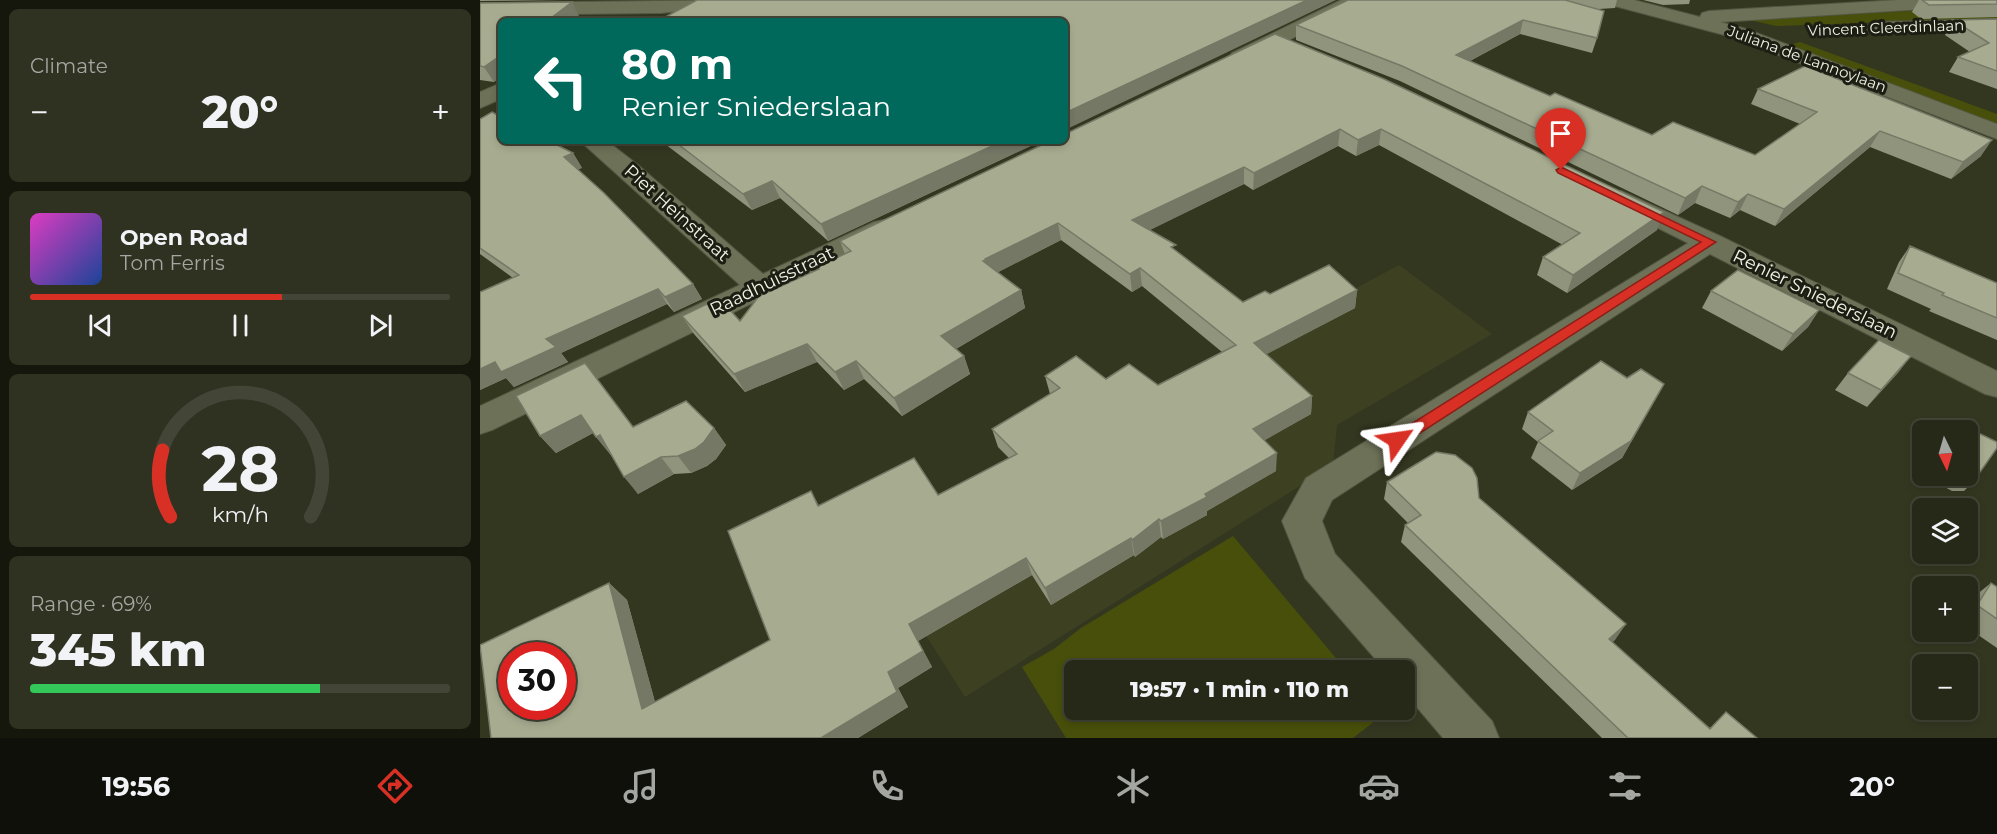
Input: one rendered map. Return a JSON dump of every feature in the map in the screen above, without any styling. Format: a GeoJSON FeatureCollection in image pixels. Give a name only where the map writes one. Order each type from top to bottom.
{"type":"FeatureCollection","features":[{"type":"Feature","properties":{"kind":"street"},"geometry":{"type":"LineString","coordinates":[[480,9],[630,4],[662,7],[735,0]]}},
{"type":"Feature","properties":{"kind":"street"},"geometry":{"type":"LineString","coordinates":[[1221,65],[1356,0]]}},
{"type":"Feature","properties":{"kind":"street","name":"Juliana de Lannoylaan"},"geometry":{"type":"LineString","coordinates":[[1613,0],[1739,33],[1997,132]]}},
{"type":"Feature","properties":{"kind":"street","name":"Vincent Cleerdinlaan"},"geometry":{"type":"LineString","coordinates":[[1696,20],[1733,14],[1989,0]]}},
{"type":"Feature","properties":{"kind":"street"},"geometry":{"type":"LineString","coordinates":[[610,18],[630,4]]}},
{"type":"Feature","properties":{"kind":"street","name":"Vincent Cleerdinlaan"},"geometry":{"type":"LineString","coordinates":[[1858,29],[1997,25]]}},
{"type":"Feature","properties":{"kind":"street","name":"Vincent Cleerdinlaan"},"geometry":{"type":"LineString","coordinates":[[1739,33],[1788,31]]}},
{"type":"Feature","properties":{"kind":"street"},"geometry":{"type":"LineString","coordinates":[[1273,40],[1305,53]]}},
{"type":"Feature","properties":{"kind":"street","name":"Piet Heinstraat"},"geometry":{"type":"LineString","coordinates":[[596,144],[629,170],[760,287]]}},
{"type":"Feature","properties":{"kind":"street","name":"Renier Sniederslaan"},"geometry":{"type":"LineString","coordinates":[[1604,191],[1997,385]]}},
{"type":"Feature","properties":{"kind":"street","name":"Raadhuisstraat"},"geometry":{"type":"LineString","coordinates":[[480,421],[909,216]]}},
{"type":"Feature","properties":{"kind":"street"},"geometry":{"type":"LineString","coordinates":[[1475,738],[1320,565],[1302,521],[1319,489],[1710,242]]}},
{"type":"Feature","properties":{"kind":"shaded area"},"geometry":{"type":"Polygon","coordinates":[[[1399,265],[1492,334],[1337,425],[1333,465],[965,697],[871,549],[1399,265]]]}},
{"type":"Feature","properties":{"kind":"green space"},"geometry":{"type":"Polygon","coordinates":[[[1997,6],[1997,18],[1776,26],[1750,20],[1997,6]]]}},
{"type":"Feature","properties":{"kind":"green space"},"geometry":{"type":"Polygon","coordinates":[[[1800,42],[1997,114],[1997,126],[1789,45],[1800,42]]]}},
{"type":"Feature","properties":{"kind":"green space"},"geometry":{"type":"Polygon","coordinates":[[[1233,536],[1338,660],[1064,660],[1064,720],[1376,720],[1353,738],[1066,738],[1022,667],[1054,649],[1081,628],[1233,536]]]}},
{"type":"Feature","properties":{"kind":"building"},"geometry":{"type":"Polygon","coordinates":[[[697,0],[1307,0],[1068,112],[1068,18],[664,18],[697,0]]]}},
{"type":"Feature","properties":{"kind":"building"},"geometry":{"type":"Polygon","coordinates":[[[1348,0],[1565,0],[1604,11],[1597,38],[1523,20],[1456,55],[1550,96],[1555,93],[1652,135],[1673,122],[1755,155],[1817,112],[1758,89],[1805,66],[1992,140],[1963,162],[1880,131],[1784,209],[1748,194],[1738,202],[1702,186],[1685,198],[1402,66],[1296,25],[1348,0]]]}},
{"type":"Feature","properties":{"kind":"building"},"geometry":{"type":"Polygon","coordinates":[[[1922,0],[1997,0],[1997,4],[1929,5],[1922,0]]]}},
{"type":"Feature","properties":{"kind":"building"},"geometry":{"type":"Polygon","coordinates":[[[572,2],[551,18],[498,18],[498,57],[484,67],[480,66],[480,3],[572,2]]]}},
{"type":"Feature","properties":{"kind":"building"},"geometry":{"type":"Polygon","coordinates":[[[1997,19],[1997,71],[1958,57],[1989,43],[1953,20],[1997,19]]]}},
{"type":"Feature","properties":{"kind":"building"},"geometry":{"type":"Polygon","coordinates":[[[1275,34],[1384,79],[1664,212],[1573,275],[1543,257],[1580,233],[1381,129],[1358,140],[1340,129],[1254,173],[1244,167],[1132,220],[1176,245],[1171,247],[1243,302],[1265,291],[1270,294],[1329,265],[1357,290],[1254,343],[1312,396],[1253,429],[1277,453],[1205,494],[1207,497],[1161,521],[1159,519],[1132,540],[1131,538],[1045,588],[1026,558],[909,624],[923,651],[888,672],[897,692],[821,738],[491,738],[480,645],[609,583],[642,709],[770,640],[728,531],[811,491],[818,506],[914,458],[938,495],[1017,454],[992,429],[1060,388],[1045,376],[1076,356],[1106,379],[1129,364],[1158,385],[1236,345],[1140,268],[1130,274],[1058,223],[983,261],[1021,290],[941,336],[964,356],[894,398],[856,361],[835,372],[807,344],[734,374],[682,316],[711,302],[721,313],[729,309],[740,321],[759,296],[819,269],[817,267],[851,251],[840,241],[1044,144],[1068,144],[1068,133],[1275,34]]]}},
{"type":"Feature","properties":{"kind":"building"},"geometry":{"type":"Polygon","coordinates":[[[492,112],[498,115],[498,144],[555,144],[573,153],[564,157],[604,193],[693,284],[665,297],[658,289],[546,339],[556,347],[501,372],[495,362],[480,369],[480,292],[519,275],[480,248],[480,119],[492,112]]]}},
{"type":"Feature","properties":{"kind":"building"},"geometry":{"type":"Polygon","coordinates":[[[678,144],[996,144],[821,224],[772,181],[743,194],[678,144]]]}},
{"type":"Feature","properties":{"kind":"building"},"geometry":{"type":"Polygon","coordinates":[[[1910,246],[1997,283],[1997,318],[1942,295],[1944,293],[1898,273],[1910,246]]]}},
{"type":"Feature","properties":{"kind":"building"},"geometry":{"type":"Polygon","coordinates":[[[1738,270],[1819,310],[1793,334],[1711,291],[1738,270]]]}},
{"type":"Feature","properties":{"kind":"building"},"geometry":{"type":"Polygon","coordinates":[[[1879,340],[1911,356],[1881,390],[1848,373],[1879,340]]]}},
{"type":"Feature","properties":{"kind":"building"},"geometry":{"type":"Polygon","coordinates":[[[1601,361],[1627,378],[1641,369],[1664,384],[1631,441],[1580,473],[1538,441],[1553,431],[1528,412],[1601,361]]]}},
{"type":"Feature","properties":{"kind":"building"},"geometry":{"type":"Polygon","coordinates":[[[585,363],[633,427],[686,401],[714,428],[704,442],[695,449],[678,456],[661,457],[624,477],[600,435],[596,437],[581,415],[540,436],[516,396],[585,363]]]}},
{"type":"Feature","properties":{"kind":"building"},"geometry":{"type":"Polygon","coordinates":[[[1978,433],[1997,442],[1997,448],[1978,475],[1978,433]]]}},
{"type":"Feature","properties":{"kind":"building"},"geometry":{"type":"Polygon","coordinates":[[[1436,452],[1455,455],[1472,468],[1477,478],[1479,498],[1626,624],[1609,639],[1710,729],[1726,712],[1757,738],[1628,738],[1405,525],[1421,515],[1387,482],[1436,452]]]}},
{"type":"Feature","properties":{"kind":"building"},"geometry":{"type":"Polygon","coordinates":[[[1991,583],[1997,587],[1997,619],[1978,603],[1991,583]]]}},
{"type":"Feature","properties":{"kind":"route"},"geometry":{"type":"LineString","coordinates":[[1397,440],[1710,242],[1561,170]]}}]}
